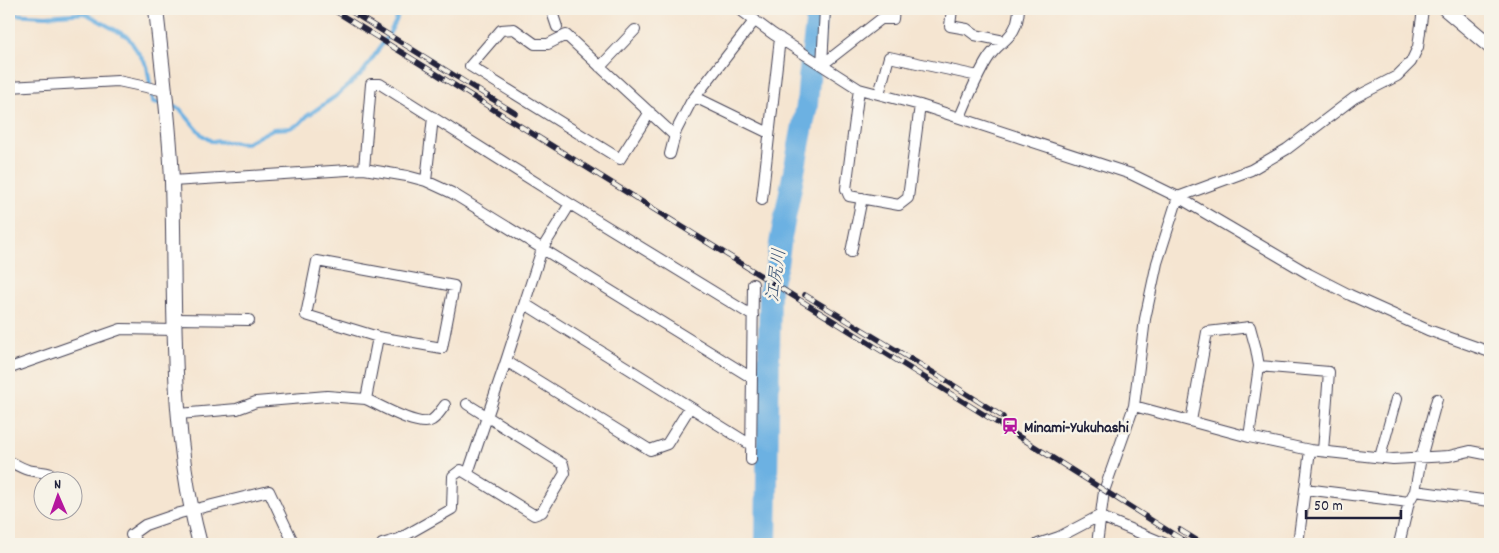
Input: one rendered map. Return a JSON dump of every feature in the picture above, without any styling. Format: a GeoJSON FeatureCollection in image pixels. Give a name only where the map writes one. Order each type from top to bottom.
{"type":"FeatureCollection","features":[{"type":"Feature","properties":{"kind":"main road"},"geometry":{"type":"LineString","coordinates":[[1446,9],[1490,46]]}},
{"type":"Feature","properties":{"kind":"street"},"geometry":{"type":"LineString","coordinates":[[156,9],[172,181],[178,414],[183,468],[191,512],[200,544]]}},
{"type":"Feature","properties":{"kind":"street"},"geometry":{"type":"LineString","coordinates":[[551,9],[557,27]]}},
{"type":"Feature","properties":{"kind":"street"},"geometry":{"type":"LineString","coordinates":[[739,9],[859,89],[920,105],[1131,174],[1178,198],[1309,274],[1350,295],[1428,330],[1490,352]]}},
{"type":"Feature","properties":{"kind":"street"},"geometry":{"type":"LineString","coordinates":[[822,65],[825,9]]}},
{"type":"Feature","properties":{"kind":"street"},"geometry":{"type":"LineString","coordinates":[[822,65],[881,19],[893,19],[894,9]]}},
{"type":"Feature","properties":{"kind":"street"},"geometry":{"type":"LineString","coordinates":[[952,9],[950,26],[967,29],[975,35],[1004,41]]}},
{"type":"Feature","properties":{"kind":"street"},"geometry":{"type":"LineString","coordinates":[[960,118],[978,76],[989,57],[1012,34],[1019,18],[1019,9]]}},
{"type":"Feature","properties":{"kind":"street"},"geometry":{"type":"LineString","coordinates":[[1178,198],[1251,170],[1288,149],[1354,98],[1396,76],[1411,62],[1418,47],[1423,9]]}},
{"type":"Feature","properties":{"kind":"street"},"geometry":{"type":"LineString","coordinates":[[670,154],[675,136],[695,97],[755,20]]}},
{"type":"Feature","properties":{"kind":"street"},"geometry":{"type":"LineString","coordinates":[[650,112],[620,159],[470,66],[501,30],[514,29],[535,44],[548,44],[566,35],[650,112],[675,136]]}},
{"type":"Feature","properties":{"kind":"street"},"geometry":{"type":"LineString","coordinates":[[600,67],[636,30]]}},
{"type":"Feature","properties":{"kind":"street"},"geometry":{"type":"LineString","coordinates":[[762,200],[780,38]]}},
{"type":"Feature","properties":{"kind":"street"},"geometry":{"type":"LineString","coordinates":[[879,94],[890,57],[978,76]]}},
{"type":"Feature","properties":{"kind":"street"},"geometry":{"type":"LineString","coordinates":[[9,87],[118,81],[165,91]]}},
{"type":"Feature","properties":{"kind":"street"},"geometry":{"type":"LineString","coordinates":[[364,169],[371,84],[380,84],[570,204],[753,316]]}},
{"type":"Feature","properties":{"kind":"street"},"geometry":{"type":"LineString","coordinates":[[859,89],[846,189],[849,196],[899,205],[908,198],[920,105]]}},
{"type":"Feature","properties":{"kind":"street"},"geometry":{"type":"LineString","coordinates":[[695,97],[770,132]]}},
{"type":"Feature","properties":{"kind":"street"},"geometry":{"type":"LineString","coordinates":[[426,181],[433,117]]}},
{"type":"Feature","properties":{"kind":"street"},"geometry":{"type":"LineString","coordinates":[[172,181],[364,169],[426,181],[452,193],[752,378]]}},
{"type":"Feature","properties":{"kind":"street"},"geometry":{"type":"LineString","coordinates":[[851,252],[862,198]]}},
{"type":"Feature","properties":{"kind":"street"},"geometry":{"type":"LineString","coordinates":[[1097,544],[1104,491],[1134,406],[1145,319],[1157,263],[1178,198]]}},
{"type":"Feature","properties":{"kind":"street"},"geometry":{"type":"LineString","coordinates":[[468,473],[542,248],[570,204]]}},
{"type":"Feature","properties":{"kind":"street"},"geometry":{"type":"LineString","coordinates":[[317,261],[454,286],[442,348],[378,337],[306,315],[317,261]]}},
{"type":"Feature","properties":{"kind":"street"},"geometry":{"type":"LineString","coordinates":[[751,460],[754,284]]}},
{"type":"Feature","properties":{"kind":"street"},"geometry":{"type":"LineString","coordinates":[[525,304],[752,445]]}},
{"type":"Feature","properties":{"kind":"street"},"geometry":{"type":"LineString","coordinates":[[9,366],[13,367],[121,329],[249,320]]}},
{"type":"Feature","properties":{"kind":"street"},"geometry":{"type":"LineString","coordinates":[[1191,421],[1207,332],[1250,327],[1259,366],[1249,437]]}},
{"type":"Feature","properties":{"kind":"street"},"geometry":{"type":"LineString","coordinates":[[366,398],[378,337]]}},
{"type":"Feature","properties":{"kind":"street"},"geometry":{"type":"LineString","coordinates":[[506,361],[650,450],[667,444],[690,407]]}},
{"type":"Feature","properties":{"kind":"street"},"geometry":{"type":"LineString","coordinates":[[1259,366],[1329,372],[1323,451]]}},
{"type":"Feature","properties":{"kind":"street"},"geometry":{"type":"LineString","coordinates":[[178,414],[237,409],[256,402],[327,396],[366,398],[413,421],[422,423],[431,421],[446,405]]}},
{"type":"Feature","properties":{"kind":"street"},"geometry":{"type":"LineString","coordinates":[[1380,458],[1396,398]]}},
{"type":"Feature","properties":{"kind":"street"},"geometry":{"type":"LineString","coordinates":[[1399,544],[1410,502],[1415,491],[1421,458],[1437,399]]}},
{"type":"Feature","properties":{"kind":"street"},"geometry":{"type":"LineString","coordinates":[[382,544],[399,539],[452,509],[453,476],[461,470],[534,515],[542,512],[565,473],[564,464],[467,404]]}},
{"type":"Feature","properties":{"kind":"street"},"geometry":{"type":"LineString","coordinates":[[1134,406],[1249,437],[1310,450],[1393,459],[1449,456],[1470,451],[1490,455]]}},
{"type":"Feature","properties":{"kind":"street"},"geometry":{"type":"LineString","coordinates":[[1298,544],[1310,450]]}},
{"type":"Feature","properties":{"kind":"street"},"geometry":{"type":"LineString","coordinates":[[9,461],[27,470],[32,470]]}},
{"type":"Feature","properties":{"kind":"street"},"geometry":{"type":"LineString","coordinates":[[1305,489],[1410,502]]}},
{"type":"Feature","properties":{"kind":"street"},"geometry":{"type":"LineString","coordinates":[[139,544],[131,535],[145,525],[269,491],[294,544]]}},
{"type":"Feature","properties":{"kind":"street"},"geometry":{"type":"LineString","coordinates":[[1415,491],[1490,501]]}},
{"type":"Feature","properties":{"kind":"street"},"geometry":{"type":"LineString","coordinates":[[1038,544],[1058,537],[1100,516],[1166,544]]}},
{"type":"Feature","properties":{"kind":"waterway"},"geometry":{"type":"LineString","coordinates":[[171,106],[180,109],[202,135],[211,141],[246,143],[273,129],[290,128],[299,124],[307,116],[336,96],[363,72],[388,36],[400,9]]}},
{"type":"Feature","properties":{"kind":"waterway","name":"江尻川"},"geometry":{"type":"LineString","coordinates":[[766,544],[770,289],[777,264],[807,105],[818,9]]}},
{"type":"Feature","properties":{"kind":"waterway"},"geometry":{"type":"LineString","coordinates":[[9,14],[46,16],[85,13],[128,37],[147,66],[153,102],[164,104]]}},
{"type":"Feature","properties":{"kind":"railway"},"geometry":{"type":"LineString","coordinates":[[332,9],[1189,544]]}},
{"type":"Feature","properties":{"kind":"railway"},"geometry":{"type":"LineString","coordinates":[[347,9],[515,113]]}},
{"type":"Feature","properties":{"kind":"railway"},"geometry":{"type":"LineString","coordinates":[[805,295],[1003,417]]}},
{"type":"Feature","properties":{"kind":"railway"},"geometry":{"type":"LineString","coordinates":[[1180,530],[1203,544]]}},
{"type":"Feature","properties":{"kind":"place","name":"Minami-Yukuhashi"},"geometry":{"type":"Point","coordinates":[1010,426]}}]}
